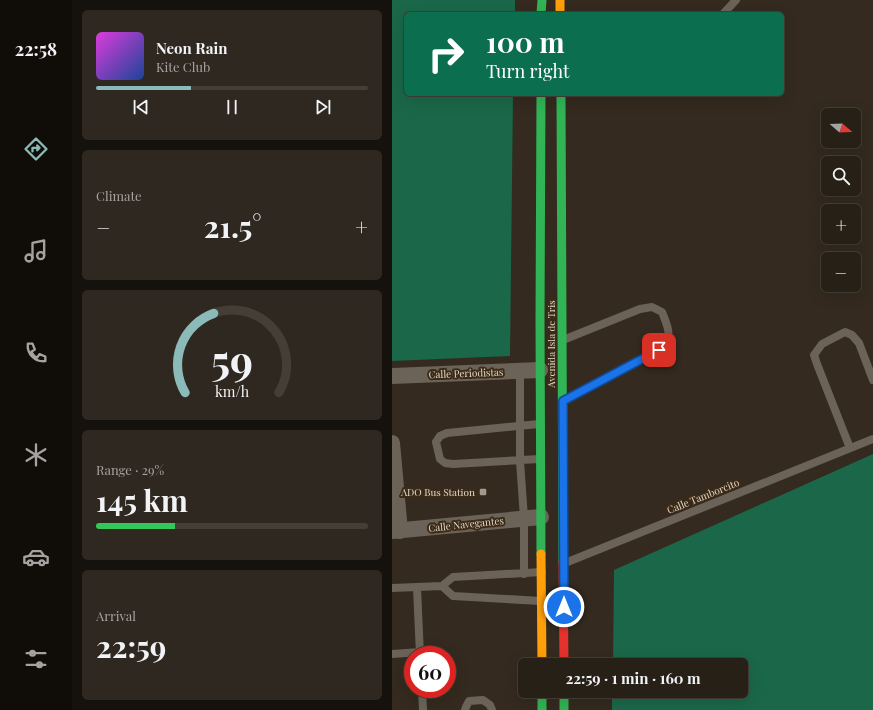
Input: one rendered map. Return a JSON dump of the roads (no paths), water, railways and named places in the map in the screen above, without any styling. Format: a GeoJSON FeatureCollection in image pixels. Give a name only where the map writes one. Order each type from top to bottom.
{"type":"FeatureCollection","features":[{"type":"Feature","properties":{"kind":"main road"},"geometry":{"type":"LineString","coordinates":[[541,12],[542,0]]}},
{"type":"Feature","properties":{"kind":"main road"},"geometry":{"type":"LineString","coordinates":[[560,0],[560,12]]}},
{"type":"Feature","properties":{"kind":"main road","name":"Avenida Isla de Tris"},"geometry":{"type":"LineString","coordinates":[[541,96],[540,459],[542,658]]}},
{"type":"Feature","properties":{"kind":"main road","name":"Avenida Isla de Tris"},"geometry":{"type":"LineString","coordinates":[[561,96],[564,658]]}},
{"type":"Feature","properties":{"kind":"main road"},"geometry":{"type":"LineString","coordinates":[[542,698],[542,710]]}},
{"type":"Feature","properties":{"kind":"main road"},"geometry":{"type":"LineString","coordinates":[[564,698],[564,710]]}},
{"type":"Feature","properties":{"kind":"street","name":"Calle Periodistas"},"geometry":{"type":"LineString","coordinates":[[392,376],[540,370]]}},
{"type":"Feature","properties":{"kind":"street"},"geometry":{"type":"LineString","coordinates":[[392,443],[396,531]]}},
{"type":"Feature","properties":{"kind":"street","name":"Calle Navegantes"},"geometry":{"type":"LineString","coordinates":[[396,531],[541,517]]}},
{"type":"Feature","properties":{"kind":"lane"},"geometry":{"type":"LineString","coordinates":[[725,12],[736,0]]}},
{"type":"Feature","properties":{"kind":"lane"},"geometry":{"type":"LineString","coordinates":[[562,340],[640,309],[652,307],[662,312],[669,331],[666,342],[659,350],[563,401]]}},
{"type":"Feature","properties":{"kind":"lane"},"geometry":{"type":"LineString","coordinates":[[850,448],[814,355],[822,344],[845,332],[852,335],[858,343],[873,380]]}},
{"type":"Feature","properties":{"kind":"lane"},"geometry":{"type":"LineString","coordinates":[[520,370],[520,461],[524,518],[524,574]]}},
{"type":"Feature","properties":{"kind":"lane"},"geometry":{"type":"LineString","coordinates":[[540,424],[448,433],[440,436],[436,442],[440,460],[445,463],[453,464],[540,459]]}},
{"type":"Feature","properties":{"kind":"lane","name":"Calle Tamborcito"},"geometry":{"type":"LineString","coordinates":[[541,573],[873,439]]}},
{"type":"Feature","properties":{"kind":"lane"},"geometry":{"type":"LineString","coordinates":[[392,588],[442,586],[453,577],[541,573]]}},
{"type":"Feature","properties":{"kind":"lane"},"geometry":{"type":"LineString","coordinates":[[442,586],[454,596],[541,601]]}},
{"type":"Feature","properties":{"kind":"lane"},"geometry":{"type":"LineString","coordinates":[[417,588],[420,646]]}},
{"type":"Feature","properties":{"kind":"lane"},"geometry":{"type":"LineString","coordinates":[[392,654],[404,654]]}},
{"type":"Feature","properties":{"kind":"lane"},"geometry":{"type":"LineString","coordinates":[[422,698],[423,710]]}},
{"type":"Feature","properties":{"kind":"lane"},"geometry":{"type":"LineString","coordinates":[[465,710],[469,701],[483,700],[490,704],[492,710]]}},
{"type":"Feature","properties":{"kind":"place","name":"ADO Bus Station"},"geometry":{"type":"Point","coordinates":[483,492]}}]}
